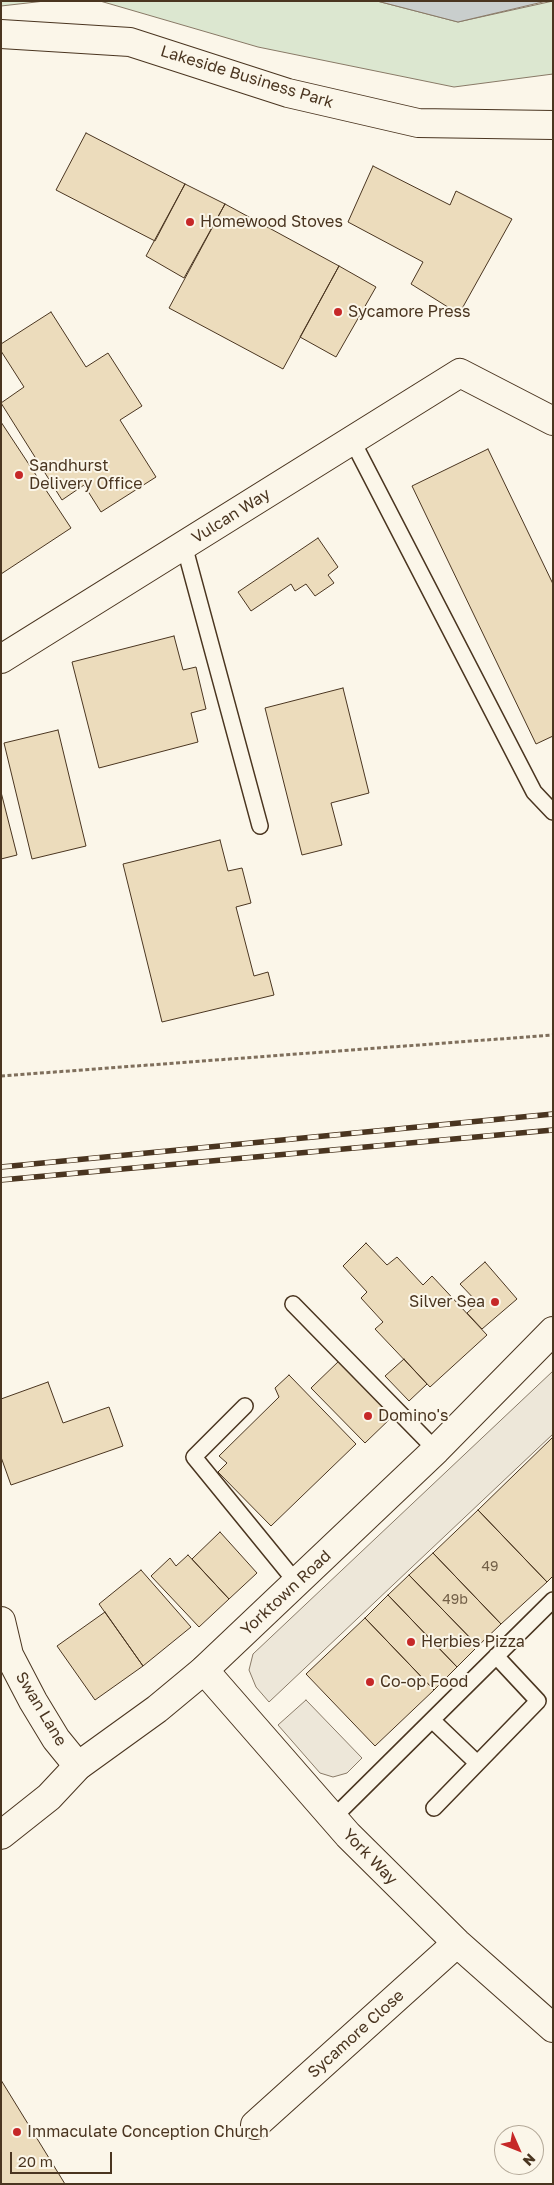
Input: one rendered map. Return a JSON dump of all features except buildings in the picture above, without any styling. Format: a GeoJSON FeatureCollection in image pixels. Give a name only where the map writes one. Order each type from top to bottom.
{"type":"FeatureCollection","features":[{"type":"Feature","properties":{"kind":"street","name":"Lakeside Business Park"},"geometry":{"type":"LineString","coordinates":[[1,34],[130,42],[288,93],[418,123],[553,125]]}},
{"type":"Feature","properties":{"kind":"street","name":"Vulcan Way"},"geometry":{"type":"LineString","coordinates":[[1,659],[460,373],[553,421]]}},
{"type":"Feature","properties":{"kind":"street","name":"Yorktown Road"},"geometry":{"type":"LineString","coordinates":[[1,1835],[49,1797],[78,1766],[150,1714],[204,1670],[436,1450],[553,1330]]}},
{"type":"Feature","properties":{"kind":"street","name":"Swan Lane"},"geometry":{"type":"LineString","coordinates":[[1,1621],[9,1655],[33,1701],[56,1739],[78,1766]]}},
{"type":"Feature","properties":{"kind":"street","name":"York Way"},"geometry":{"type":"LineString","coordinates":[[204,1670],[333,1818],[456,1944],[553,2028]]}},
{"type":"Feature","properties":{"kind":"street","name":"Sycamore Close"},"geometry":{"type":"LineString","coordinates":[[255,2125],[456,1944]]}},
{"type":"Feature","properties":{"kind":"lane"},"geometry":{"type":"LineString","coordinates":[[352,440],[534,792],[553,812]]}},
{"type":"Feature","properties":{"kind":"lane"},"geometry":{"type":"LineString","coordinates":[[184,545],[260,826]]}},
{"type":"Feature","properties":{"kind":"lane"},"geometry":{"type":"LineString","coordinates":[[293,1304],[436,1450]]}},
{"type":"Feature","properties":{"kind":"lane"},"geometry":{"type":"LineString","coordinates":[[245,1406],[194,1457],[296,1582]]}},
{"type":"Feature","properties":{"kind":"lane"},"geometry":{"type":"LineString","coordinates":[[333,1818],[553,1600]]}},
{"type":"Feature","properties":{"kind":"lane"},"geometry":{"type":"LineString","coordinates":[[434,1808],[538,1701],[496,1656]]}},
{"type":"Feature","properties":{"kind":"lane"},"geometry":{"type":"LineString","coordinates":[[432,1720],[477,1763]]}},
{"type":"Feature","properties":{"kind":"path"},"geometry":{"type":"LineString","coordinates":[[1,1076],[553,1035]]}},
{"type":"Feature","properties":{"kind":"green space"},"geometry":{"type":"Polygon","coordinates":[[[1,1],[45,1],[1,6],[1,1]]]}},
{"type":"Feature","properties":{"kind":"green space"},"geometry":{"type":"Polygon","coordinates":[[[100,1],[377,1],[458,22],[553,1],[553,74],[454,87],[258,47],[100,1]]]}},
{"type":"Feature","properties":{"kind":"shaded area"},"geometry":{"type":"Polygon","coordinates":[[[377,1],[547,1],[458,22],[377,1]]]}},
{"type":"Feature","properties":{"kind":"shaded area"},"geometry":{"type":"Polygon","coordinates":[[[553,1371],[553,1434],[269,1702],[256,1687],[249,1670],[253,1654],[553,1371]]]}},
{"type":"Feature","properties":{"kind":"shaded area"},"geometry":{"type":"Polygon","coordinates":[[[306,1700],[362,1758],[347,1773],[333,1777],[320,1773],[278,1725],[306,1700]]]}},
{"type":"Feature","properties":{"kind":"railway"},"geometry":{"type":"LineString","coordinates":[[1,1167],[553,1114]]}},
{"type":"Feature","properties":{"kind":"railway"},"geometry":{"type":"LineString","coordinates":[[1,1180],[553,1130]]}},
{"type":"Feature","properties":{"kind":"place","name":"Homewood Stoves"},"geometry":{"type":"Point","coordinates":[190,222]}},
{"type":"Feature","properties":{"kind":"place","name":"Sycamore Press"},"geometry":{"type":"Point","coordinates":[338,312]}},
{"type":"Feature","properties":{"kind":"place","name":"Sandhurst Delivery Office"},"geometry":{"type":"Point","coordinates":[19,475]}},
{"type":"Feature","properties":{"kind":"place","name":"Silver Sea"},"geometry":{"type":"Point","coordinates":[495,1302]}},
{"type":"Feature","properties":{"kind":"place","name":"Domino's"},"geometry":{"type":"Point","coordinates":[368,1416]}},
{"type":"Feature","properties":{"kind":"place","name":"Herbies Pizza"},"geometry":{"type":"Point","coordinates":[411,1642]}},
{"type":"Feature","properties":{"kind":"place","name":"Co-op Food"},"geometry":{"type":"Point","coordinates":[370,1682]}},
{"type":"Feature","properties":{"kind":"place","name":"Immaculate Conception Church"},"geometry":{"type":"Point","coordinates":[17,2132]}}]}
